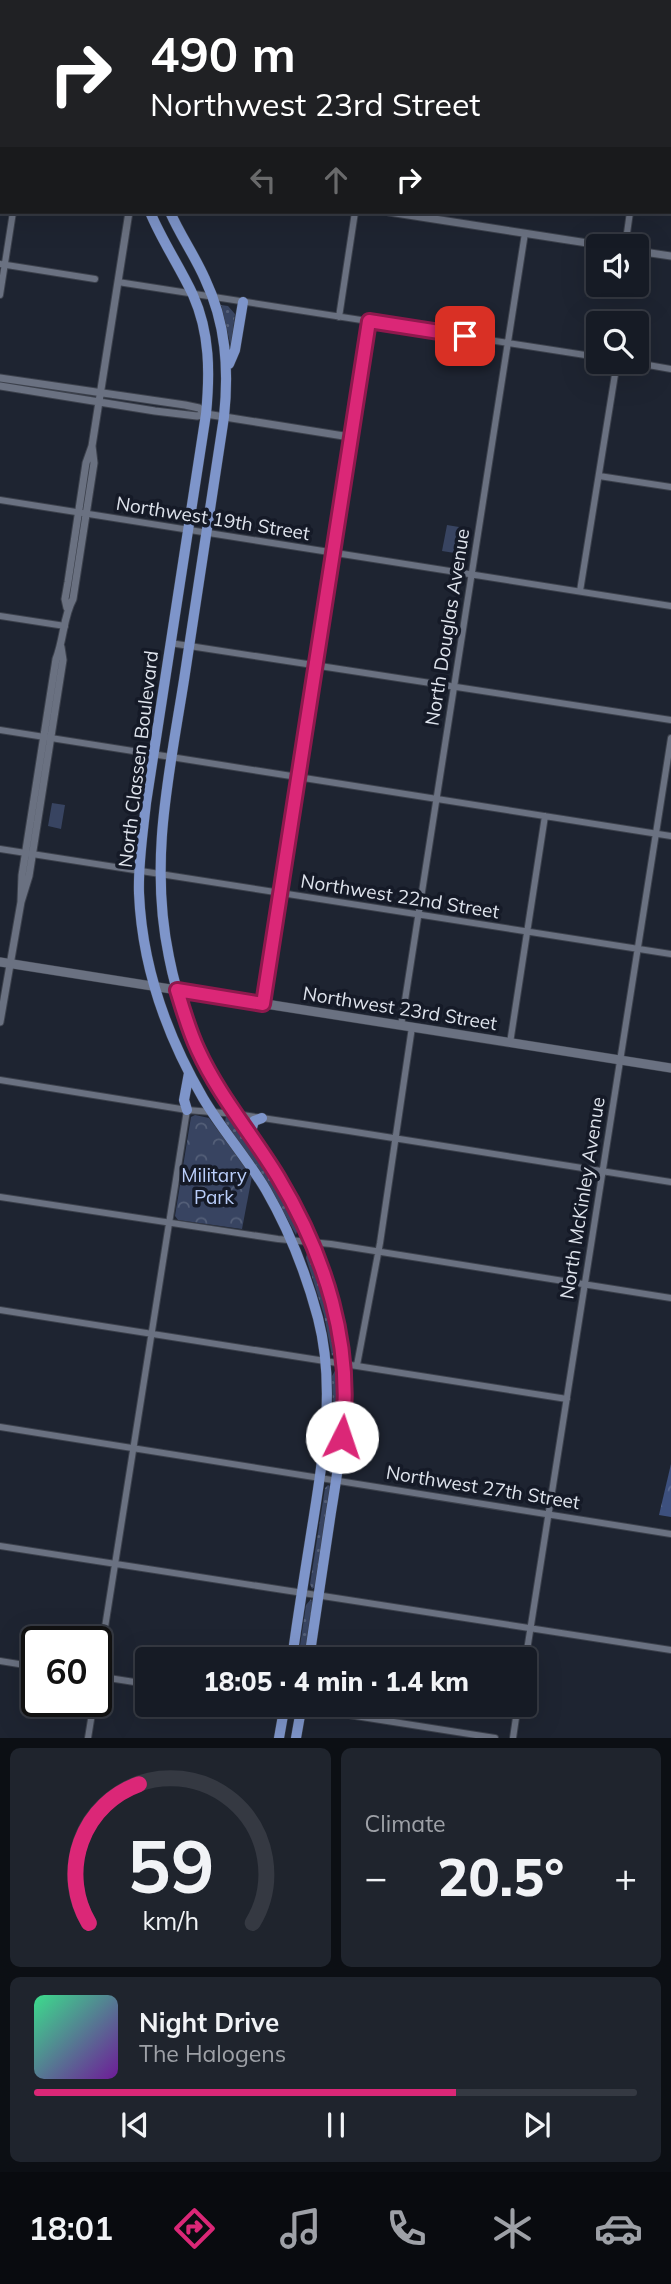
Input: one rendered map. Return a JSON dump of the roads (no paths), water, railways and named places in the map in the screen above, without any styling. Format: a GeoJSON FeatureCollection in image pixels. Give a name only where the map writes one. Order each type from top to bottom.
{"type":"FeatureCollection","features":[{"type":"Feature","properties":{"kind":"main road","name":"North Classen Boulevard"},"geometry":{"type":"LineString","coordinates":[[151,214],[192,294],[203,327],[209,374],[206,414],[142,837],[140,908],[154,987],[176,1045],[212,1112],[265,1189],[291,1240],[318,1319],[325,1360],[327,1411],[320,1477],[294,1647]]}},
{"type":"Feature","properties":{"kind":"main road","name":"North Classen Boulevard"},"geometry":{"type":"LineString","coordinates":[[171,214],[213,297],[225,344],[227,368],[224,417],[160,831],[164,931],[177,990],[198,1050],[290,1197],[313,1243],[331,1295],[344,1363],[344,1423],[311,1647]]}},
{"type":"Feature","properties":{"kind":"main road"},"geometry":{"type":"LineString","coordinates":[[227,368],[234,350],[243,302]]}},
{"type":"Feature","properties":{"kind":"main road","name":"Northwest 23rd Street"},"geometry":{"type":"LineString","coordinates":[[0,962],[671,1068]]}},
{"type":"Feature","properties":{"kind":"main road"},"geometry":{"type":"LineString","coordinates":[[187,1110],[184,1100],[189,1072]]}},
{"type":"Feature","properties":{"kind":"main road"},"geometry":{"type":"LineString","coordinates":[[250,1135],[254,1121],[261,1118]]}},
{"type":"Feature","properties":{"kind":"main road"},"geometry":{"type":"LineString","coordinates":[[279,1738],[282,1717]]}},
{"type":"Feature","properties":{"kind":"main road"},"geometry":{"type":"LineString","coordinates":[[296,1738],[299,1717]]}},
{"type":"Feature","properties":{"kind":"street"},"geometry":{"type":"LineString","coordinates":[[0,295],[2,265],[13,214]]}},
{"type":"Feature","properties":{"kind":"street"},"geometry":{"type":"LineString","coordinates":[[0,1022],[47,738],[56,659],[61,647],[68,608],[65,598],[82,513],[86,463],[92,446],[129,214]]}},
{"type":"Feature","properties":{"kind":"street"},"geometry":{"type":"LineString","coordinates":[[339,317],[355,214]]}},
{"type":"Feature","properties":{"kind":"street"},"geometry":{"type":"LineString","coordinates":[[627,234],[630,214]]}},
{"type":"Feature","properties":{"kind":"street"},"geometry":{"type":"LineString","coordinates":[[429,215],[586,243]]}},
{"type":"Feature","properties":{"kind":"street","name":"North Douglas Avenue"},"geometry":{"type":"LineString","coordinates":[[401,1026],[525,233]]}},
{"type":"Feature","properties":{"kind":"street"},"geometry":{"type":"LineString","coordinates":[[649,252],[671,256]]}},
{"type":"Feature","properties":{"kind":"street"},"geometry":{"type":"LineString","coordinates":[[2,265],[95,279]]}},
{"type":"Feature","properties":{"kind":"street"},"geometry":{"type":"LineString","coordinates":[[118,282],[586,355]]}},
{"type":"Feature","properties":{"kind":"street"},"geometry":{"type":"LineString","coordinates":[[263,1004],[369,321]]}},
{"type":"Feature","properties":{"kind":"street"},"geometry":{"type":"LineString","coordinates":[[649,365],[671,369]]}},
{"type":"Feature","properties":{"kind":"street"},"geometry":{"type":"LineString","coordinates":[[580,591],[615,374]]}},
{"type":"Feature","properties":{"kind":"street"},"geometry":{"type":"LineString","coordinates":[[0,378],[199,408],[206,414]]}},
{"type":"Feature","properties":{"kind":"street"},"geometry":{"type":"LineString","coordinates":[[0,386],[143,409],[197,416],[206,414],[351,437]]}},
{"type":"Feature","properties":{"kind":"street"},"geometry":{"type":"LineString","coordinates":[[143,409],[145,399]]}},
{"type":"Feature","properties":{"kind":"street"},"geometry":{"type":"LineString","coordinates":[[599,476],[671,487]]}},
{"type":"Feature","properties":{"kind":"street","name":"Northwest 19th Street"},"geometry":{"type":"LineString","coordinates":[[0,500],[671,606]]}},
{"type":"Feature","properties":{"kind":"street"},"geometry":{"type":"LineString","coordinates":[[0,615],[65,626]]}},
{"type":"Feature","properties":{"kind":"street"},"geometry":{"type":"LineString","coordinates":[[170,643],[671,720]]}},
{"type":"Feature","properties":{"kind":"street"},"geometry":{"type":"LineString","coordinates":[[0,730],[671,836]]}},
{"type":"Feature","properties":{"kind":"street","name":"North McKinley Avenue"},"geometry":{"type":"LineString","coordinates":[[528,1647],[671,738]]}},
{"type":"Feature","properties":{"kind":"street"},"geometry":{"type":"LineString","coordinates":[[510,1042],[545,816]]}},
{"type":"Feature","properties":{"kind":"street","name":"Northwest 22nd Street"},"geometry":{"type":"LineString","coordinates":[[0,849],[671,954]]}},
{"type":"Feature","properties":{"kind":"street"},"geometry":{"type":"LineString","coordinates":[[357,1365],[412,1027]]}},
{"type":"Feature","properties":{"kind":"street"},"geometry":{"type":"LineString","coordinates":[[0,1080],[671,1182]]}},
{"type":"Feature","properties":{"kind":"street"},"geometry":{"type":"LineString","coordinates":[[105,1626],[187,1110]]}},
{"type":"Feature","properties":{"kind":"street"},"geometry":{"type":"LineString","coordinates":[[0,1197],[671,1298]]}},
{"type":"Feature","properties":{"kind":"street"},"geometry":{"type":"LineString","coordinates":[[0,1310],[567,1399]]}},
{"type":"Feature","properties":{"kind":"street","name":"Northwest 27th Street"},"geometry":{"type":"LineString","coordinates":[[0,1427],[671,1534]]}},
{"type":"Feature","properties":{"kind":"street"},"geometry":{"type":"LineString","coordinates":[[0,1546],[671,1650]]}},
{"type":"Feature","properties":{"kind":"street"},"geometry":{"type":"LineString","coordinates":[[0,1661],[21,1664]]}},
{"type":"Feature","properties":{"kind":"street"},"geometry":{"type":"LineString","coordinates":[[112,1680],[135,1683]]}},
{"type":"Feature","properties":{"kind":"street"},"geometry":{"type":"LineString","coordinates":[[88,1738],[91,1717]]}},
{"type":"Feature","properties":{"kind":"street"},"geometry":{"type":"LineString","coordinates":[[368,1717],[495,1738]]}},
{"type":"Feature","properties":{"kind":"street"},"geometry":{"type":"LineString","coordinates":[[513,1738],[516,1717]]}},
{"type":"Feature","properties":{"kind":"park label","name":"Military Park"},"geometry":{"type":"Point","coordinates":[214,1186]}}]}
